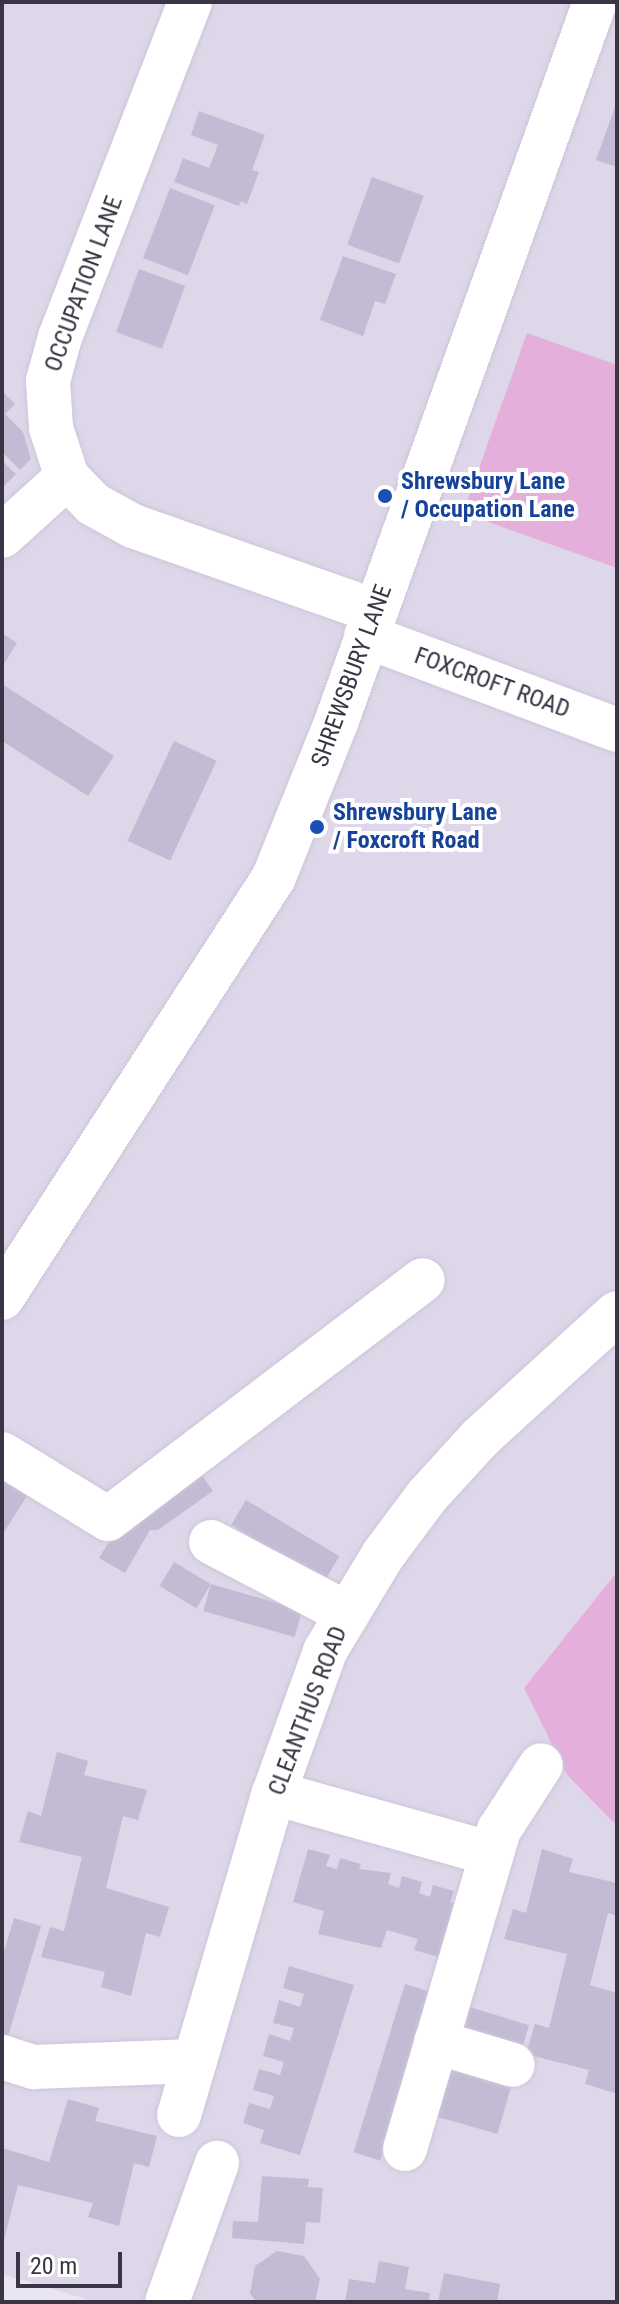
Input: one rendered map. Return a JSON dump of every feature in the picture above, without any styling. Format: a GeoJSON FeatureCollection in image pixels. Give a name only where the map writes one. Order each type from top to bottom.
{"type":"FeatureCollection","features":[{"type":"Feature","properties":{"kind":"street","name":"OCCUPATION LANE"},"geometry":{"type":"LineString","coordinates":[[190,2],[60,337],[48,381],[51,428],[67,477],[93,504],[133,526],[370,624]]}},
{"type":"Feature","properties":{"kind":"street","name":"SHREWSBURY LANE"},"geometry":{"type":"LineString","coordinates":[[2,1298],[274,877],[370,624],[595,2]]}},
{"type":"Feature","properties":{"kind":"street"},"geometry":{"type":"LineString","coordinates":[[2,536],[67,477]]}},
{"type":"Feature","properties":{"kind":"street","name":"FOXCROFT ROAD"},"geometry":{"type":"LineString","coordinates":[[370,624],[617,730]]}},
{"type":"Feature","properties":{"kind":"street"},"geometry":{"type":"LineString","coordinates":[[2,1454],[108,1519],[423,1280]]}},
{"type":"Feature","properties":{"kind":"street","name":"CLEANTHUS ROAD"},"geometry":{"type":"LineString","coordinates":[[179,2115],[274,1793],[325,1651],[346,1613],[427,1496],[480,1438],[617,1313]]}},
{"type":"Feature","properties":{"kind":"street"},"geometry":{"type":"LineString","coordinates":[[211,1542],[346,1613]]}},
{"type":"Feature","properties":{"kind":"street"},"geometry":{"type":"LineString","coordinates":[[405,2149],[499,1830],[541,1765]]}},
{"type":"Feature","properties":{"kind":"street"},"geometry":{"type":"LineString","coordinates":[[274,1793],[492,1854]]}},
{"type":"Feature","properties":{"kind":"street"},"geometry":{"type":"LineString","coordinates":[[436,2042],[513,2065]]}},
{"type":"Feature","properties":{"kind":"street"},"geometry":{"type":"LineString","coordinates":[[2,2057],[33,2067],[195,2061]]}},
{"type":"Feature","properties":{"kind":"street"},"geometry":{"type":"LineString","coordinates":[[167,2302],[217,2163]]}},
{"type":"Feature","properties":{"kind":"shaded area"},"geometry":{"type":"Polygon","coordinates":[[[2,2],[617,2],[617,1572],[524,1688],[567,1775],[617,1826],[617,2302],[96,2302],[2,2274],[2,2]]]}},
{"type":"Feature","properties":{"kind":"shaded area"},"geometry":{"type":"Polygon","coordinates":[[[527,333],[617,365],[617,568],[463,513],[527,333]]]}},
{"type":"Feature","properties":{"kind":"shaded area"},"geometry":{"type":"Polygon","coordinates":[[[617,1572],[617,1826],[567,1775],[524,1688],[617,1572]]]}},
{"type":"Feature","properties":{"kind":"building"},"geometry":{"type":"Polygon","coordinates":[[[617,101],[617,167],[596,160],[617,101]]]}},
{"type":"Feature","properties":{"kind":"building"},"geometry":{"type":"Polygon","coordinates":[[[199,111],[265,135],[252,170],[259,172],[247,204],[241,201],[239,206],[174,182],[183,158],[209,168],[218,145],[191,135],[199,111]]]}},
{"type":"Feature","properties":{"kind":"building"},"geometry":{"type":"Polygon","coordinates":[[[372,177],[424,196],[399,263],[347,245],[372,177]]]}},
{"type":"Feature","properties":{"kind":"building"},"geometry":{"type":"Polygon","coordinates":[[[170,188],[215,205],[188,275],[143,258],[170,188]]]}},
{"type":"Feature","properties":{"kind":"building"},"geometry":{"type":"Polygon","coordinates":[[[343,256],[396,274],[385,304],[375,301],[363,336],[320,320],[343,256]]]}},
{"type":"Feature","properties":{"kind":"building"},"geometry":{"type":"Polygon","coordinates":[[[139,269],[185,286],[162,349],[116,332],[139,269]]]}},
{"type":"Feature","properties":{"kind":"building"},"geometry":{"type":"Polygon","coordinates":[[[2,391],[15,404],[5,414],[23,432],[31,459],[20,470],[2,452],[2,391]]]}},
{"type":"Feature","properties":{"kind":"building"},"geometry":{"type":"Polygon","coordinates":[[[2,461],[16,474],[2,488],[2,461]]]}},
{"type":"Feature","properties":{"kind":"building"},"geometry":{"type":"Polygon","coordinates":[[[2,633],[17,643],[2,667],[2,633]]]}},
{"type":"Feature","properties":{"kind":"building"},"geometry":{"type":"Polygon","coordinates":[[[2,684],[114,756],[88,796],[2,741],[2,684]]]}},
{"type":"Feature","properties":{"kind":"building"},"geometry":{"type":"Polygon","coordinates":[[[174,741],[217,761],[170,861],[128,841],[174,741]]]}},
{"type":"Feature","properties":{"kind":"building"},"geometry":{"type":"Polygon","coordinates":[[[197,1468],[213,1491],[158,1530],[150,1530],[125,1573],[99,1558],[121,1522],[197,1468]]]}},
{"type":"Feature","properties":{"kind":"building"},"geometry":{"type":"Polygon","coordinates":[[[2,1472],[31,1490],[2,1535],[2,1472]]]}},
{"type":"Feature","properties":{"kind":"building"},"geometry":{"type":"Polygon","coordinates":[[[246,1500],[339,1556],[324,1581],[231,1525],[246,1500]]]}},
{"type":"Feature","properties":{"kind":"building"},"geometry":{"type":"Polygon","coordinates":[[[174,1562],[211,1584],[196,1608],[160,1586],[174,1562]]]}},
{"type":"Feature","properties":{"kind":"building"},"geometry":{"type":"Polygon","coordinates":[[[211,1584],[302,1610],[295,1637],[203,1611],[211,1584]]]}},
{"type":"Feature","properties":{"kind":"building"},"geometry":{"type":"Polygon","coordinates":[[[57,1752],[88,1761],[84,1775],[147,1790],[138,1820],[123,1816],[106,1888],[169,1907],[160,1937],[146,1933],[131,1996],[101,1987],[105,1972],[41,1957],[50,1927],[64,1931],[82,1857],[19,1842],[28,1811],[41,1816],[57,1752]]]}},
{"type":"Feature","properties":{"kind":"building"},"geometry":{"type":"Polygon","coordinates":[[[308,1849],[330,1855],[326,1866],[337,1869],[340,1858],[361,1864],[359,1869],[391,1873],[388,1884],[399,1888],[402,1876],[422,1882],[419,1893],[430,1897],[433,1885],[454,1891],[450,1902],[461,1905],[446,1959],[414,1950],[418,1939],[387,1930],[381,1948],[318,1934],[324,1911],[293,1902],[308,1849]]]}},
{"type":"Feature","properties":{"kind":"building"},"geometry":{"type":"Polygon","coordinates":[[[542,1849],[573,1859],[569,1872],[617,1883],[617,1916],[608,1913],[590,1985],[617,1993],[615,2093],[585,2084],[589,2070],[526,2054],[535,2024],[549,2028],[567,1954],[504,1939],[513,1909],[526,1913],[542,1849]]]}},
{"type":"Feature","properties":{"kind":"building"},"geometry":{"type":"Polygon","coordinates":[[[14,1918],[41,1926],[6,2043],[2,2042],[2,1958],[14,1918]]]}},
{"type":"Feature","properties":{"kind":"building"},"geometry":{"type":"Polygon","coordinates":[[[289,1966],[354,1985],[300,2155],[260,2143],[264,2130],[243,2123],[249,2103],[270,2109],[274,2096],[253,2090],[259,2069],[280,2075],[284,2062],[263,2056],[269,2034],[290,2041],[294,2028],[273,2023],[279,2000],[300,2007],[304,1994],[283,1988],[289,1966]]]}},
{"type":"Feature","properties":{"kind":"building"},"geometry":{"type":"Polygon","coordinates":[[[405,1984],[432,1992],[380,2160],[354,2152],[405,1984]]]}},
{"type":"Feature","properties":{"kind":"building"},"geometry":{"type":"Polygon","coordinates":[[[463,2005],[529,2025],[521,2052],[455,2032],[463,2005]]]}},
{"type":"Feature","properties":{"kind":"building"},"geometry":{"type":"Polygon","coordinates":[[[446,2063],[512,2082],[497,2134],[431,2115],[446,2063]]]}},
{"type":"Feature","properties":{"kind":"building"},"geometry":{"type":"Polygon","coordinates":[[[68,2099],[99,2108],[95,2121],[157,2136],[149,2167],[134,2163],[119,2226],[88,2217],[93,2203],[18,2185],[2,2248],[2,2148],[49,2162],[68,2099]]]}},
{"type":"Feature","properties":{"kind":"building"},"geometry":{"type":"Polygon","coordinates":[[[262,2176],[309,2179],[308,2187],[323,2188],[320,2223],[306,2222],[304,2244],[232,2238],[233,2221],[258,2222],[262,2176]]]}},
{"type":"Feature","properties":{"kind":"building"},"geometry":{"type":"Polygon","coordinates":[[[277,2251],[304,2256],[320,2279],[315,2302],[256,2302],[250,2293],[255,2266],[277,2251]]]}},
{"type":"Feature","properties":{"kind":"building"},"geometry":{"type":"Polygon","coordinates":[[[379,2261],[409,2267],[405,2289],[430,2293],[429,2302],[345,2302],[349,2279],[375,2283],[379,2261]]]}},
{"type":"Feature","properties":{"kind":"building"},"geometry":{"type":"Polygon","coordinates":[[[444,2273],[500,2284],[497,2302],[438,2302],[444,2273]]]}},
{"type":"Feature","properties":{"kind":"place","name":"Shrewsbury Lane / Occupation Lane"},"geometry":{"type":"Point","coordinates":[385,496]}},
{"type":"Feature","properties":{"kind":"place","name":"Shrewsbury Lane / Foxcroft Road"},"geometry":{"type":"Point","coordinates":[317,827]}}]}
